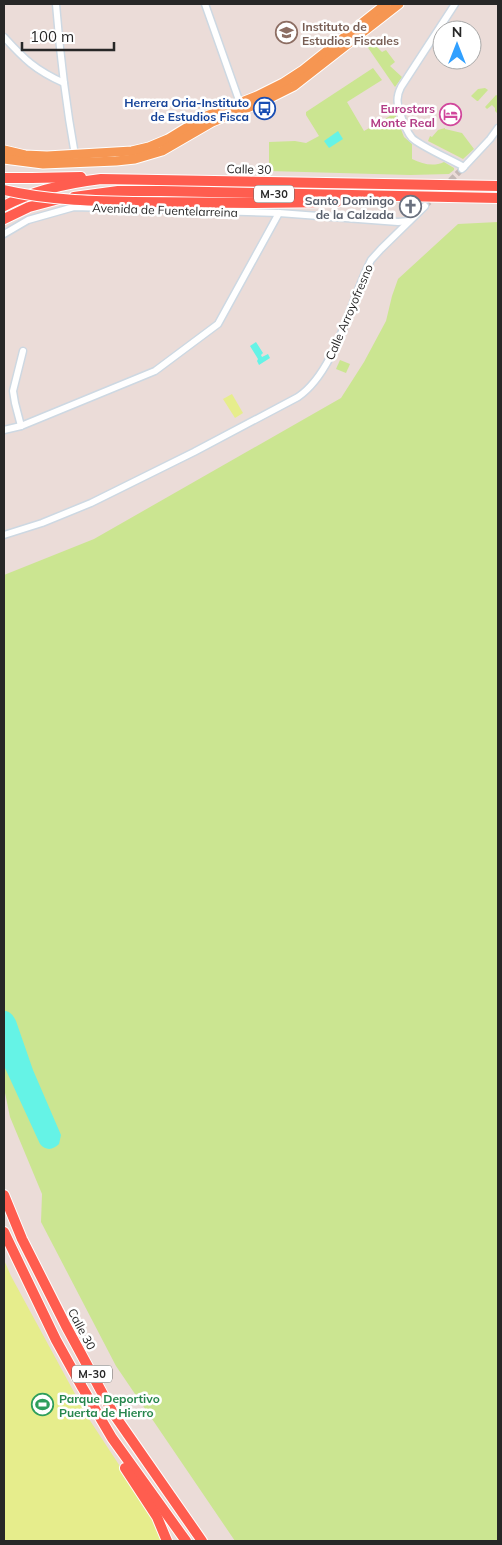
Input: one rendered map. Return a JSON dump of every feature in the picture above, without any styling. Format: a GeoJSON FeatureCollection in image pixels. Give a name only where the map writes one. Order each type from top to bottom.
{"type":"FeatureCollection","features":[{"type":"Feature","properties":{"kind":"highway"},"geometry":{"type":"LineString","coordinates":[[4,178],[79,176],[101,179]]}},
{"type":"Feature","properties":{"kind":"highway","name":"Calle 30"},"geometry":{"type":"LineString","coordinates":[[4,206],[22,197],[51,188],[101,179],[498,186]]}},
{"type":"Feature","properties":{"kind":"highway"},"geometry":{"type":"LineString","coordinates":[[4,190],[29,196],[70,200],[133,202],[428,202]]}},
{"type":"Feature","properties":{"kind":"highway","name":"Calle 30"},"geometry":{"type":"LineString","coordinates":[[4,218],[29,207],[58,200],[118,191],[161,191],[428,202],[498,198]]}},
{"type":"Feature","properties":{"kind":"highway","name":"Calle 30"},"geometry":{"type":"LineString","coordinates":[[4,1195],[27,1248],[113,1413],[202,1541]]}},
{"type":"Feature","properties":{"kind":"highway","name":"M-30"},"geometry":{"type":"LineString","coordinates":[[4,1232],[56,1340],[112,1438],[186,1541]]}},
{"type":"Feature","properties":{"kind":"highway"},"geometry":{"type":"LineString","coordinates":[[112,1438],[118,1457],[157,1517],[167,1541]]}},
{"type":"Feature","properties":{"kind":"main road"},"geometry":{"type":"LineString","coordinates":[[4,150],[37,156],[132,151],[149,147],[168,139],[204,117],[270,90],[294,76],[386,4]]}},
{"type":"Feature","properties":{"kind":"main road"},"geometry":{"type":"LineString","coordinates":[[4,159],[43,164],[86,162],[135,159],[162,151],[212,122],[286,90],[311,74],[399,4]]}},
{"type":"Feature","properties":{"kind":"street"},"geometry":{"type":"LineString","coordinates":[[56,4],[64,83],[75,155]]}},
{"type":"Feature","properties":{"kind":"street"},"geometry":{"type":"LineString","coordinates":[[205,4],[240,103]]}},
{"type":"Feature","properties":{"kind":"street"},"geometry":{"type":"LineString","coordinates":[[455,4],[396,97],[402,121],[414,140],[463,168],[490,140],[498,128]]}},
{"type":"Feature","properties":{"kind":"street"},"geometry":{"type":"LineString","coordinates":[[4,37],[31,65],[64,83]]}},
{"type":"Feature","properties":{"kind":"street","name":"Calle Arroyofresno"},"geometry":{"type":"LineString","coordinates":[[4,535],[91,504],[308,390],[327,364],[371,260],[428,202]]}},
{"type":"Feature","properties":{"kind":"street","name":"Avenida de Fuentelarreina"},"geometry":{"type":"LineString","coordinates":[[4,234],[28,220],[74,207],[280,213],[409,221]]}},
{"type":"Feature","properties":{"kind":"street"},"geometry":{"type":"LineString","coordinates":[[4,430],[21,426],[155,370],[218,324],[280,213]]}},
{"type":"Feature","properties":{"kind":"street"},"geometry":{"type":"LineString","coordinates":[[391,221],[400,229]]}},
{"type":"Feature","properties":{"kind":"street"},"geometry":{"type":"LineString","coordinates":[[21,426],[13,391],[22,351]]}},
{"type":"Feature","properties":{"kind":"green space"},"geometry":{"type":"Polygon","coordinates":[[[365,35],[382,52],[386,50],[395,62],[390,66],[402,77],[395,87],[362,39],[365,35]]]}},
{"type":"Feature","properties":{"kind":"green space"},"geometry":{"type":"Polygon","coordinates":[[[373,68],[382,80],[347,102],[364,131],[390,116],[386,109],[392,106],[404,137],[412,144],[412,159],[428,164],[444,162],[454,168],[454,170],[449,174],[410,175],[269,171],[269,142],[295,141],[306,143],[319,136],[306,112],[373,68]]]}},
{"type":"Feature","properties":{"kind":"green space"},"geometry":{"type":"Polygon","coordinates":[[[485,88],[488,90],[478,101],[471,96],[478,89],[485,88]]]}},
{"type":"Feature","properties":{"kind":"green space"},"geometry":{"type":"Polygon","coordinates":[[[496,95],[498,96],[498,114],[492,105],[487,109],[485,107],[496,95]]]}},
{"type":"Feature","properties":{"kind":"green space"},"geometry":{"type":"Polygon","coordinates":[[[445,128],[462,133],[474,149],[463,159],[428,141],[430,136],[432,137],[438,130],[445,128]]]}},
{"type":"Feature","properties":{"kind":"green space"},"geometry":{"type":"Polygon","coordinates":[[[498,222],[498,1541],[235,1541],[116,1366],[41,1222],[42,1194],[10,1117],[4,1088],[4,575],[94,539],[341,398],[364,362],[386,321],[398,279],[458,224],[498,222]]]}},
{"type":"Feature","properties":{"kind":"green space"},"geometry":{"type":"Polygon","coordinates":[[[340,360],[350,364],[346,373],[336,369],[340,360]]]}},
{"type":"Feature","properties":{"kind":"green space"},"geometry":{"type":"Polygon","coordinates":[[[232,394],[243,413],[235,418],[223,399],[232,394]]]}},
{"type":"Feature","properties":{"kind":"green space","name":"Parque Deportivo Puerta de Hierro"},"geometry":{"type":"Polygon","coordinates":[[[4,1260],[87,1416],[150,1512],[163,1541],[4,1541],[4,1260]]]}},
{"type":"Feature","properties":{"kind":"water"},"geometry":{"type":"Polygon","coordinates":[[[338,131],[343,139],[329,148],[324,141],[338,131]]]}},
{"type":"Feature","properties":{"kind":"water"},"geometry":{"type":"Polygon","coordinates":[[[256,342],[263,353],[262,357],[268,354],[270,358],[259,365],[258,359],[250,346],[256,342]]]}},
{"type":"Feature","properties":{"kind":"water"},"geometry":{"type":"Polygon","coordinates":[[[4,1011],[11,1014],[16,1021],[33,1070],[61,1135],[59,1144],[54,1148],[47,1149],[40,1144],[5,1068],[4,1011]]]}},
{"type":"Feature","properties":{"kind":"tunnel"},"geometry":{"type":"LineString","coordinates":[[425,206],[461,170]]}},
{"type":"Feature","properties":{"kind":"place","name":"Instituto de Estudios Fiscales"},"geometry":{"type":"Point","coordinates":[286,33]}},
{"type":"Feature","properties":{"kind":"place","name":"Herrera Oria-Instituto de Estudios Fisca"},"geometry":{"type":"Point","coordinates":[265,109]}},
{"type":"Feature","properties":{"kind":"place","name":"Eurostars Monte Real"},"geometry":{"type":"Point","coordinates":[451,115]}},
{"type":"Feature","properties":{"kind":"place","name":"Santo Domingo de la Calzada"},"geometry":{"type":"Point","coordinates":[410,207]}},
{"type":"Feature","properties":{"kind":"place","name":"Parque Deportivo Puerta de Hierro"},"geometry":{"type":"Point","coordinates":[43,1405]}}]}
